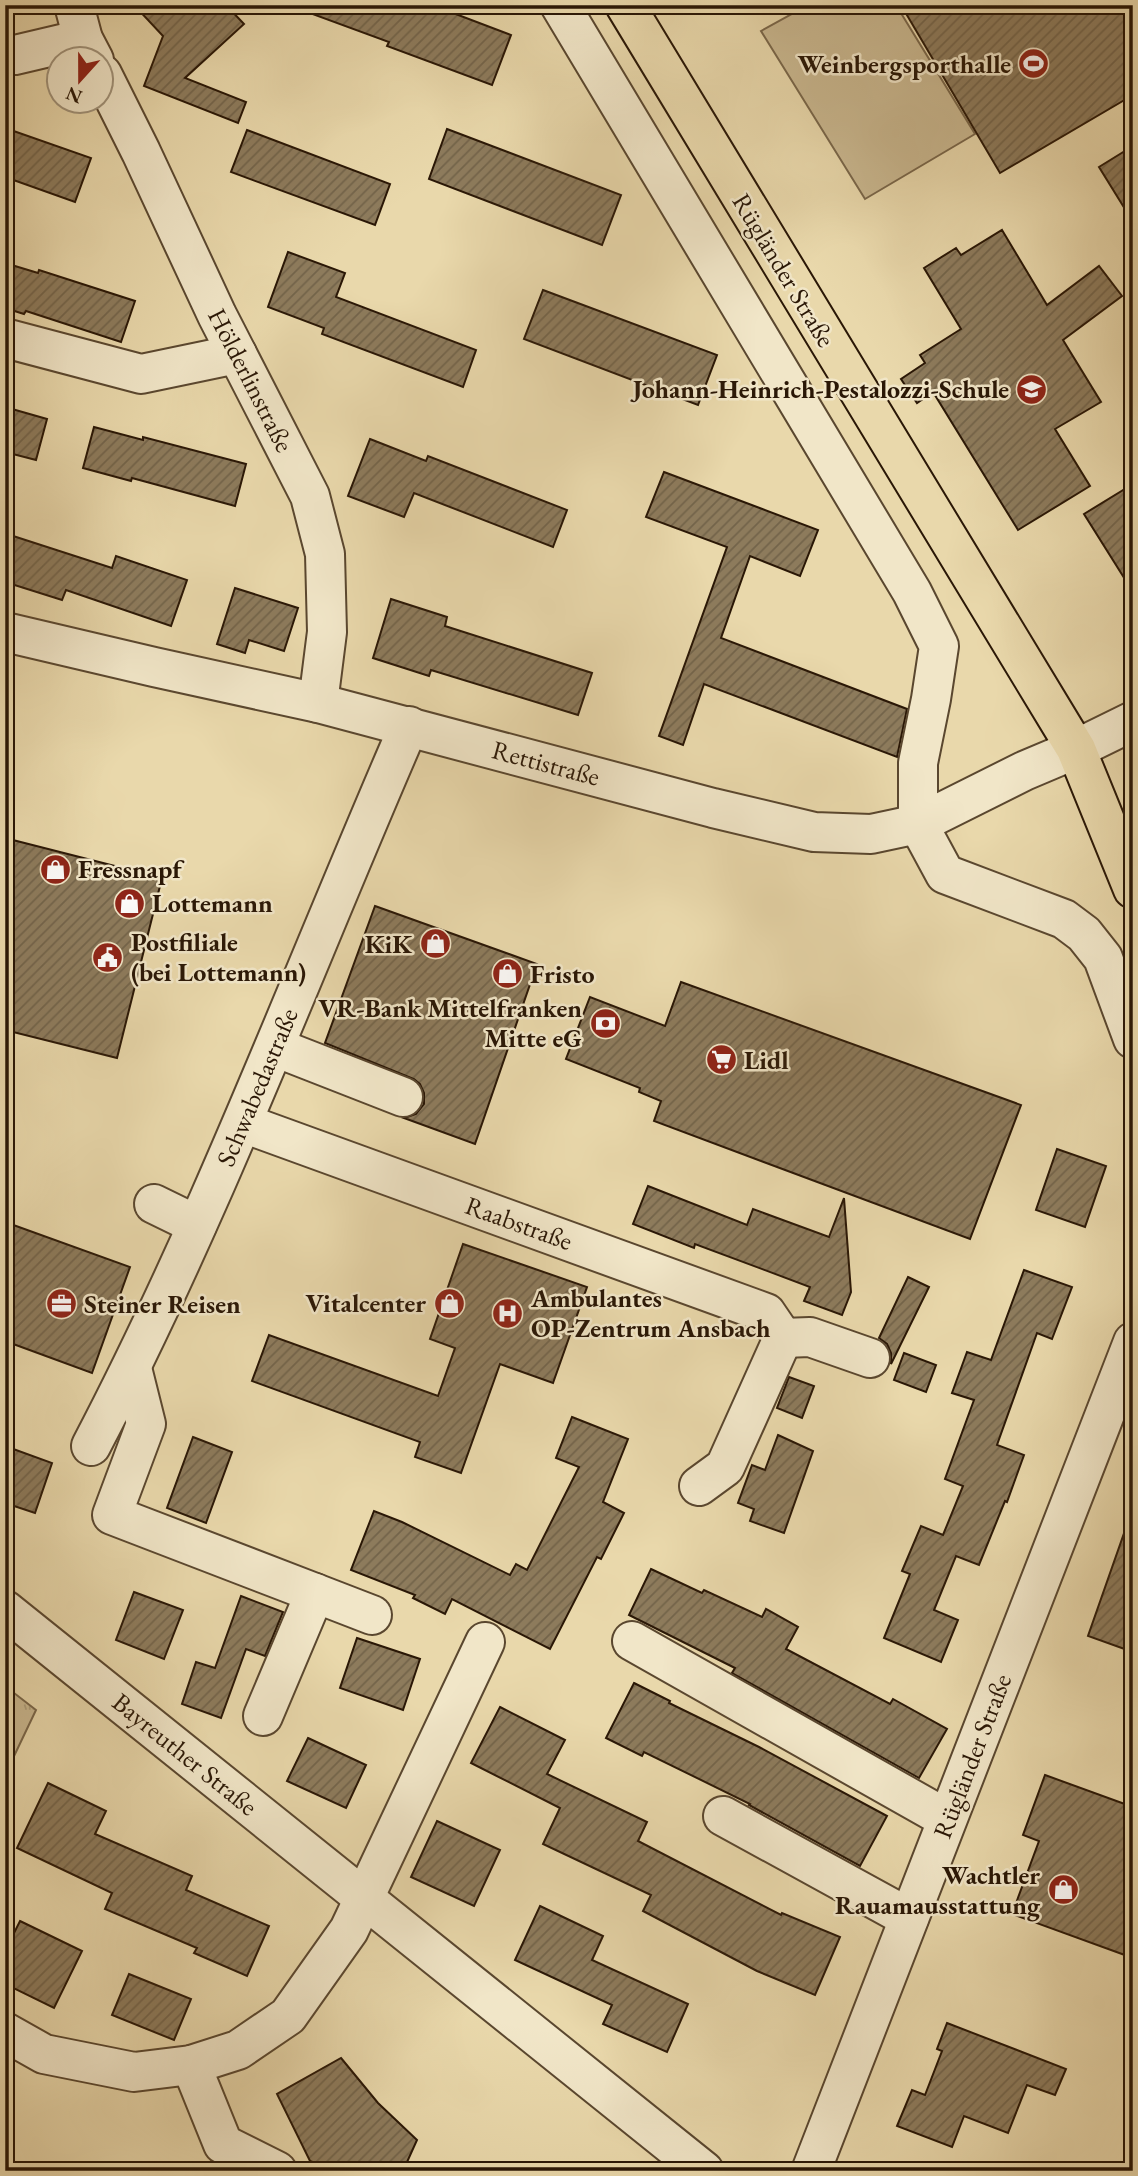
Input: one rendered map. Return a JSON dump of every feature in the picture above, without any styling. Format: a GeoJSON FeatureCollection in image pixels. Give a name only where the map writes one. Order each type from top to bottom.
{"type":"FeatureCollection","features":[{"type":"Feature","properties":{"kind":"main road","name":"Rügländer Straße"},"geometry":{"type":"LineString","coordinates":[[625,5],[1076,749],[1133,889]]}},
{"type":"Feature","properties":{"kind":"street"},"geometry":{"type":"LineString","coordinates":[[560,5],[912,592],[939,646],[918,763],[918,824],[945,874],[1064,919],[1084,934],[1103,958],[1133,1039]]}},
{"type":"Feature","properties":{"kind":"street"},"geometry":{"type":"LineString","coordinates":[[5,54],[15,55],[84,34]]}},
{"type":"Feature","properties":{"kind":"street","name":"Hölderlinstraße"},"geometry":{"type":"LineString","coordinates":[[116,103],[237,354],[310,496],[325,554],[327,632],[318,703]]}},
{"type":"Feature","properties":{"kind":"street"},"geometry":{"type":"LineString","coordinates":[[5,338],[141,374],[237,354]]}},
{"type":"Feature","properties":{"kind":"street","name":"Rettistraße"},"geometry":{"type":"LineString","coordinates":[[5,632],[318,703],[713,808],[814,832],[872,834],[918,824],[1133,721]]}},
{"type":"Feature","properties":{"kind":"street","name":"Schwabedastraße"},"geometry":{"type":"LineString","coordinates":[[91,1446],[132,1368],[243,1123],[409,726]]}},
{"type":"Feature","properties":{"kind":"street"},"geometry":{"type":"LineString","coordinates":[[275,1047],[404,1097]]}},
{"type":"Feature","properties":{"kind":"street","name":"Raabstraße"},"geometry":{"type":"LineString","coordinates":[[243,1123],[766,1313],[783,1338]]}},
{"type":"Feature","properties":{"kind":"street"},"geometry":{"type":"LineString","coordinates":[[154,1204],[197,1225]]}},
{"type":"Feature","properties":{"kind":"street"},"geometry":{"type":"LineString","coordinates":[[699,1486],[725,1467],[783,1338],[810,1337],[870,1358]]}},
{"type":"Feature","properties":{"kind":"street","name":"Rügländer Straße"},"geometry":{"type":"LineString","coordinates":[[811,2171],[1133,1342]]}},
{"type":"Feature","properties":{"kind":"street"},"geometry":{"type":"LineString","coordinates":[[132,1368],[146,1424],[112,1515],[372,1615]]}},
{"type":"Feature","properties":{"kind":"street"},"geometry":{"type":"LineString","coordinates":[[263,1716],[315,1594]]}},
{"type":"Feature","properties":{"kind":"street","name":"Bayreuther Straße"},"geometry":{"type":"LineString","coordinates":[[5,1610],[705,2171]]}},
{"type":"Feature","properties":{"kind":"street"},"geometry":{"type":"LineString","coordinates":[[632,1641],[947,1819]]}},
{"type":"Feature","properties":{"kind":"street"},"geometry":{"type":"LineString","coordinates":[[5,2032],[44,2054],[134,2072],[191,2065],[238,2050],[288,2015],[349,1930],[485,1642]]}},
{"type":"Feature","properties":{"kind":"street"},"geometry":{"type":"LineString","coordinates":[[723,1816],[909,1918]]}},
{"type":"Feature","properties":{"kind":"street"},"geometry":{"type":"LineString","coordinates":[[191,2065],[223,2144],[277,2171]]}},
{"type":"Feature","properties":{"kind":"green space"},"geometry":{"type":"Polygon","coordinates":[[[801,5],[896,5],[975,134],[865,199],[761,31],[801,9],[801,5]]]}},
{"type":"Feature","properties":{"kind":"green space"},"geometry":{"type":"Polygon","coordinates":[[[5,1686],[36,1710],[5,1775],[5,1686]]]}},
{"type":"Feature","properties":{"kind":"building"},"geometry":{"type":"Polygon","coordinates":[[[134,5],[226,5],[244,24],[185,78],[246,102],[238,123],[144,86],[163,36],[134,5]]]}},
{"type":"Feature","properties":{"kind":"building"},"geometry":{"type":"Polygon","coordinates":[[[297,5],[432,5],[511,35],[492,85],[387,46],[389,42],[296,8],[297,5]]]}},
{"type":"Feature","properties":{"kind":"building","name":"Weinbergsporthalle"},"geometry":{"type":"Polygon","coordinates":[[[901,5],[1125,5],[1133,19],[1133,95],[1000,173],[901,5]]]}},
{"type":"Feature","properties":{"kind":"building"},"geometry":{"type":"Polygon","coordinates":[[[5,128],[91,158],[75,202],[5,177],[5,128]]]}},
{"type":"Feature","properties":{"kind":"building"},"geometry":{"type":"Polygon","coordinates":[[[447,129],[621,195],[602,245],[429,179],[447,129]]]}},
{"type":"Feature","properties":{"kind":"building"},"geometry":{"type":"Polygon","coordinates":[[[247,130],[390,184],[375,225],[231,172],[247,130]]]}},
{"type":"Feature","properties":{"kind":"building"},"geometry":{"type":"Polygon","coordinates":[[[1133,146],[1133,222],[1099,167],[1133,146]]]}},
{"type":"Feature","properties":{"kind":"building","name":"Johann-Heinrich-Pestalozzi-Schule"},"geometry":{"type":"Polygon","coordinates":[[[1002,230],[1047,305],[1099,266],[1122,296],[1063,340],[1101,402],[1055,429],[1090,486],[1018,530],[933,392],[917,403],[901,379],[925,363],[920,355],[961,329],[924,268],[956,248],[961,255],[1002,230]]]}},
{"type":"Feature","properties":{"kind":"building"},"geometry":{"type":"Polygon","coordinates":[[[288,252],[345,273],[336,297],[476,350],[463,387],[322,334],[324,328],[268,307],[288,252]]]}},
{"type":"Feature","properties":{"kind":"building"},"geometry":{"type":"Polygon","coordinates":[[[5,263],[38,273],[39,270],[135,301],[121,342],[26,311],[24,314],[5,308],[5,263]]]}},
{"type":"Feature","properties":{"kind":"building"},"geometry":{"type":"Polygon","coordinates":[[[543,290],[717,355],[698,405],[524,339],[543,290]]]}},
{"type":"Feature","properties":{"kind":"building"},"geometry":{"type":"Polygon","coordinates":[[[5,407],[47,419],[36,460],[5,452],[5,407]]]}},
{"type":"Feature","properties":{"kind":"building"},"geometry":{"type":"Polygon","coordinates":[[[94,427],[246,464],[235,506],[132,478],[131,481],[83,468],[94,427]]]}},
{"type":"Feature","properties":{"kind":"building"},"geometry":{"type":"Polygon","coordinates":[[[370,439],[426,461],[428,456],[567,510],[553,547],[414,493],[404,517],[348,496],[370,439]]]}},
{"type":"Feature","properties":{"kind":"building"},"geometry":{"type":"Polygon","coordinates":[[[664,472],[818,530],[800,576],[750,556],[721,638],[907,709],[897,757],[704,684],[683,745],[659,736],[727,547],[646,517],[664,472]]]}},
{"type":"Feature","properties":{"kind":"building"},"geometry":{"type":"Polygon","coordinates":[[[1133,484],[1133,592],[1084,514],[1133,484]]]}},
{"type":"Feature","properties":{"kind":"building"},"geometry":{"type":"Polygon","coordinates":[[[10,535],[112,568],[116,556],[187,580],[171,626],[66,590],[62,600],[5,582],[5,550],[10,535]]]}},
{"type":"Feature","properties":{"kind":"building"},"geometry":{"type":"Polygon","coordinates":[[[235,588],[298,608],[284,651],[249,640],[245,653],[217,644],[235,588]]]}},
{"type":"Feature","properties":{"kind":"building"},"geometry":{"type":"Polygon","coordinates":[[[391,599],[447,617],[445,626],[592,673],[578,715],[431,670],[429,676],[373,658],[391,599]]]}},
{"type":"Feature","properties":{"kind":"building"},"geometry":{"type":"Polygon","coordinates":[[[5,838],[162,878],[117,1058],[5,1030],[5,838]]]}},
{"type":"Feature","properties":{"kind":"building"},"geometry":{"type":"Polygon","coordinates":[[[375,906],[537,964],[475,1144],[404,1118],[416,1114],[424,1104],[424,1093],[414,1079],[325,1043],[375,906]]]}},
{"type":"Feature","properties":{"kind":"building"},"geometry":{"type":"Polygon","coordinates":[[[681,982],[1021,1105],[970,1239],[654,1121],[661,1101],[639,1092],[640,1088],[566,1059],[590,997],[665,1026],[681,982]]]}},
{"type":"Feature","properties":{"kind":"building"},"geometry":{"type":"Polygon","coordinates":[[[1057,1149],[1106,1166],[1085,1227],[1036,1210],[1057,1149]]]}},
{"type":"Feature","properties":{"kind":"building"},"geometry":{"type":"Polygon","coordinates":[[[648,1186],[747,1225],[753,1209],[829,1237],[844,1198],[851,1292],[842,1315],[804,1301],[810,1287],[695,1244],[694,1248],[633,1224],[648,1186]]]}},
{"type":"Feature","properties":{"kind":"building","name":"Steiner Reisen"},"geometry":{"type":"Polygon","coordinates":[[[5,1222],[130,1267],[92,1373],[5,1341],[5,1222]]]}},
{"type":"Feature","properties":{"kind":"building"},"geometry":{"type":"Polygon","coordinates":[[[463,1244],[587,1287],[553,1383],[500,1364],[461,1473],[415,1457],[420,1442],[252,1381],[269,1335],[438,1396],[455,1348],[430,1339],[463,1244]]]}},
{"type":"Feature","properties":{"kind":"building"},"geometry":{"type":"Polygon","coordinates":[[[1024,1270],[1072,1287],[1052,1339],[1037,1333],[997,1445],[1024,1455],[1007,1502],[1005,1501],[979,1565],[956,1556],[934,1610],[958,1620],[941,1662],[884,1638],[910,1574],[902,1571],[921,1526],[943,1535],[963,1486],[945,1479],[974,1400],[952,1393],[967,1352],[991,1360],[1024,1270]]]}},
{"type":"Feature","properties":{"kind":"building"},"geometry":{"type":"Polygon","coordinates":[[[908,1277],[929,1287],[891,1364],[891,1353],[887,1344],[879,1338],[908,1277]]]}},
{"type":"Feature","properties":{"kind":"building"},"geometry":{"type":"Polygon","coordinates":[[[904,1353],[936,1365],[926,1392],[894,1380],[904,1353]]]}},
{"type":"Feature","properties":{"kind":"building"},"geometry":{"type":"Polygon","coordinates":[[[789,1377],[814,1386],[802,1418],[777,1408],[789,1377]]]}},
{"type":"Feature","properties":{"kind":"building"},"geometry":{"type":"Polygon","coordinates":[[[572,1417],[628,1439],[603,1502],[624,1513],[601,1559],[597,1557],[550,1649],[452,1599],[445,1614],[413,1598],[415,1595],[351,1570],[374,1511],[510,1575],[516,1564],[527,1570],[579,1467],[556,1458],[572,1417]]]}},
{"type":"Feature","properties":{"kind":"building"},"geometry":{"type":"Polygon","coordinates":[[[778,1435],[813,1451],[784,1533],[750,1521],[754,1509],[738,1503],[752,1465],[765,1470],[778,1435]]]}},
{"type":"Feature","properties":{"kind":"building"},"geometry":{"type":"Polygon","coordinates":[[[193,1437],[232,1452],[206,1523],[167,1508],[193,1437]]]}},
{"type":"Feature","properties":{"kind":"building"},"geometry":{"type":"Polygon","coordinates":[[[5,1446],[52,1463],[35,1513],[5,1503],[5,1446]]]}},
{"type":"Feature","properties":{"kind":"building"},"geometry":{"type":"Polygon","coordinates":[[[1129,1519],[1133,1520],[1133,1652],[1088,1636],[1129,1519]]]}},
{"type":"Feature","properties":{"kind":"building"},"geometry":{"type":"Polygon","coordinates":[[[651,1569],[762,1617],[766,1609],[798,1627],[786,1649],[890,1704],[893,1699],[947,1729],[919,1778],[732,1673],[735,1668],[629,1615],[651,1569]]]}},
{"type":"Feature","properties":{"kind":"building"},"geometry":{"type":"Polygon","coordinates":[[[134,1592],[183,1610],[164,1659],[116,1640],[134,1592]]]}},
{"type":"Feature","properties":{"kind":"building"},"geometry":{"type":"Polygon","coordinates":[[[241,1596],[283,1612],[265,1656],[246,1649],[221,1718],[182,1704],[196,1662],[215,1668],[241,1596]]]}},
{"type":"Feature","properties":{"kind":"building"},"geometry":{"type":"Polygon","coordinates":[[[357,1638],[420,1659],[403,1710],[340,1688],[357,1638]]]}},
{"type":"Feature","properties":{"kind":"building"},"geometry":{"type":"Polygon","coordinates":[[[634,1683],[887,1816],[860,1866],[750,1804],[644,1752],[642,1756],[606,1738],[634,1683]]]}},
{"type":"Feature","properties":{"kind":"building"},"geometry":{"type":"Polygon","coordinates":[[[500,1707],[565,1740],[547,1774],[647,1822],[638,1841],[781,1915],[782,1913],[840,1937],[815,1995],[757,1971],[643,1911],[651,1895],[543,1844],[560,1808],[471,1763],[500,1707]]]}},
{"type":"Feature","properties":{"kind":"building"},"geometry":{"type":"Polygon","coordinates":[[[308,1738],[366,1765],[346,1808],[287,1781],[308,1738]]]}},
{"type":"Feature","properties":{"kind":"building"},"geometry":{"type":"Polygon","coordinates":[[[1045,1775],[1133,1807],[1133,1958],[1012,1914],[1039,1841],[1023,1835],[1045,1775]]]}},
{"type":"Feature","properties":{"kind":"building"},"geometry":{"type":"Polygon","coordinates":[[[48,1783],[106,1811],[95,1834],[192,1876],[186,1890],[269,1926],[247,1976],[194,1953],[197,1948],[105,1909],[112,1893],[17,1848],[48,1783]]]}},
{"type":"Feature","properties":{"kind":"building"},"geometry":{"type":"Polygon","coordinates":[[[437,1821],[500,1850],[474,1906],[411,1877],[437,1821]]]}},
{"type":"Feature","properties":{"kind":"building"},"geometry":{"type":"Polygon","coordinates":[[[540,1906],[603,1936],[592,1960],[688,2004],[667,2052],[603,2024],[612,2005],[515,1960],[540,1906]]]}},
{"type":"Feature","properties":{"kind":"building"},"geometry":{"type":"Polygon","coordinates":[[[20,1921],[82,1951],[54,2008],[5,1984],[5,1951],[20,1921]]]}},
{"type":"Feature","properties":{"kind":"building"},"geometry":{"type":"Polygon","coordinates":[[[129,1974],[191,1999],[174,2040],[112,2015],[129,1974]]]}},
{"type":"Feature","properties":{"kind":"building"},"geometry":{"type":"Polygon","coordinates":[[[947,2023],[1066,2069],[1055,2095],[1027,2085],[1008,2133],[964,2116],[952,2147],[897,2126],[912,2090],[925,2095],[942,2051],[937,2049],[947,2023]]]}},
{"type":"Feature","properties":{"kind":"building"},"geometry":{"type":"Polygon","coordinates":[[[341,2058],[378,2103],[417,2140],[403,2171],[335,2171],[310,2161],[277,2094],[341,2058]]]}},
{"type":"Feature","properties":{"kind":"place","name":"Weinbergsporthalle"},"geometry":{"type":"Point","coordinates":[1034,64]}},
{"type":"Feature","properties":{"kind":"place","name":"Johann-Heinrich-Pestalozzi-Schule"},"geometry":{"type":"Point","coordinates":[1032,389]}},
{"type":"Feature","properties":{"kind":"place","name":"Fressnapf"},"geometry":{"type":"Point","coordinates":[55,869]}},
{"type":"Feature","properties":{"kind":"place","name":"Lottemann"},"geometry":{"type":"Point","coordinates":[129,903]}},
{"type":"Feature","properties":{"kind":"place","name":"KiK"},"geometry":{"type":"Point","coordinates":[435,944]}},
{"type":"Feature","properties":{"kind":"place","name":"Postfiliale (bei Lottemann)"},"geometry":{"type":"Point","coordinates":[108,957]}},
{"type":"Feature","properties":{"kind":"place","name":"Fristo"},"geometry":{"type":"Point","coordinates":[507,974]}},
{"type":"Feature","properties":{"kind":"place","name":"VR-Bank Mittelfranken Mitte eG"},"geometry":{"type":"Point","coordinates":[605,1023]}},
{"type":"Feature","properties":{"kind":"place","name":"Lidl"},"geometry":{"type":"Point","coordinates":[721,1060]}},
{"type":"Feature","properties":{"kind":"place","name":"Vitalcenter"},"geometry":{"type":"Point","coordinates":[449,1303]}},
{"type":"Feature","properties":{"kind":"place","name":"Steiner Reisen"},"geometry":{"type":"Point","coordinates":[61,1304]}},
{"type":"Feature","properties":{"kind":"place","name":"Ambulantes OP-Zentrum Ansbach"},"geometry":{"type":"Point","coordinates":[508,1313]}},
{"type":"Feature","properties":{"kind":"place","name":"Wachtler Rauamausstattung"},"geometry":{"type":"Point","coordinates":[1063,1890]}}]}
